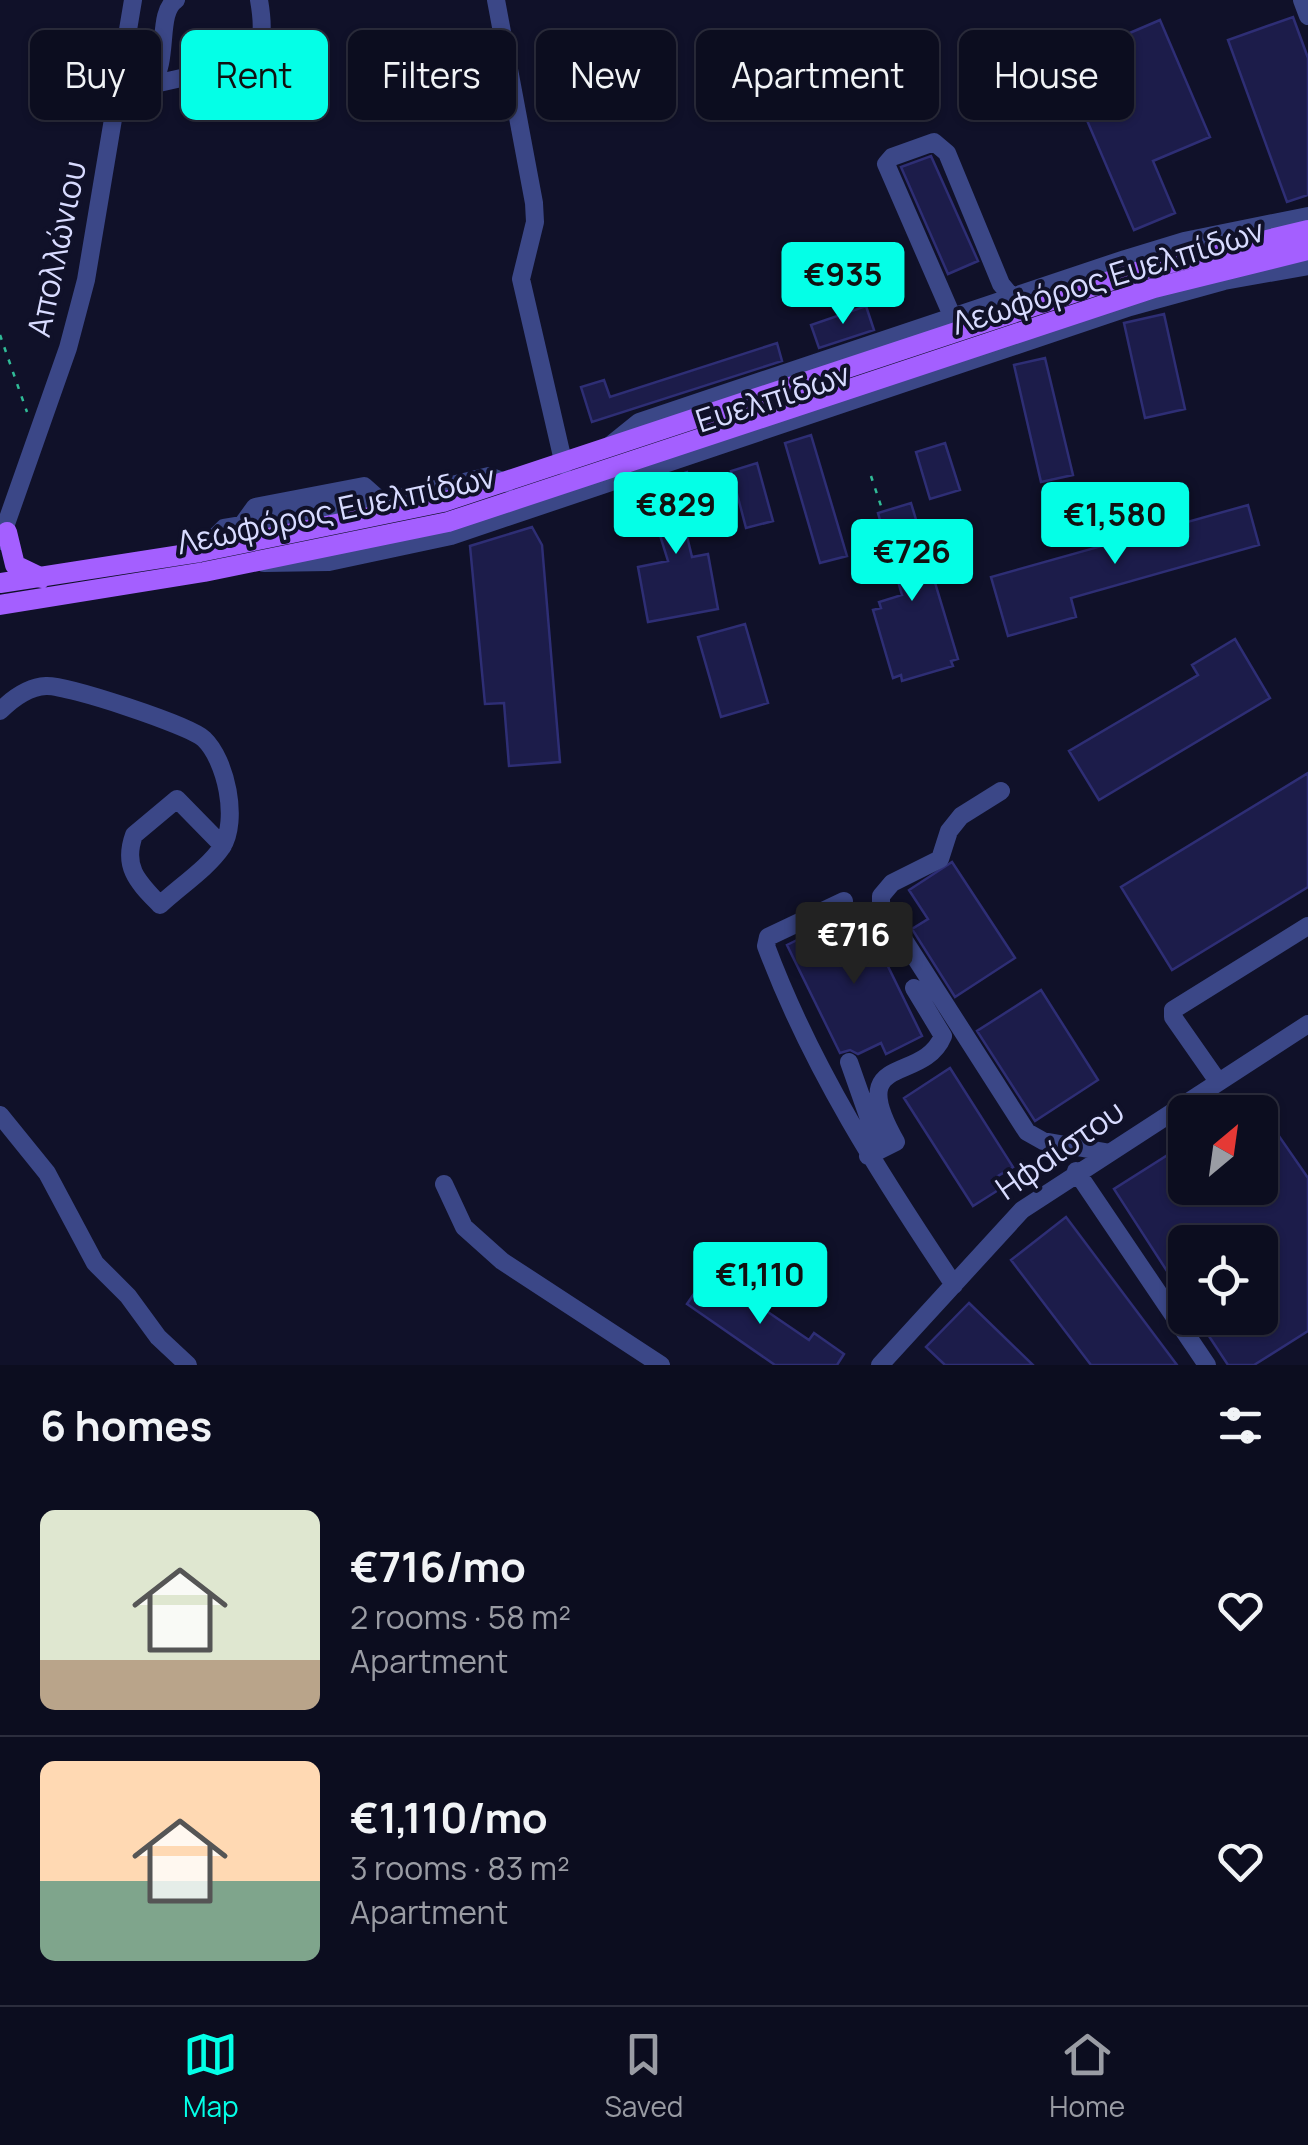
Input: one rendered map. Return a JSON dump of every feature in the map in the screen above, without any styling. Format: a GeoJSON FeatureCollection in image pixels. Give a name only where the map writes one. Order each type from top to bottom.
{"type":"FeatureCollection","features":[{"type":"Feature","properties":{"kind":"main road","name":"Λεωφόρος Ευελπίδων"},"geometry":{"type":"LineString","coordinates":[[0,604],[252,562],[327,556],[450,529],[562,492],[612,467],[1018,304],[1192,256],[1308,230]]}},
{"type":"Feature","properties":{"kind":"main road","name":"Λεωφόρος Ευελπίδων"},"geometry":{"type":"LineString","coordinates":[[0,582],[200,552],[339,517],[508,483],[564,465],[612,467],[870,391],[1198,275],[1308,250]]}},
{"type":"Feature","properties":{"kind":"main road"},"geometry":{"type":"LineString","coordinates":[[5,523],[16,565],[44,578]]}},
{"type":"Feature","properties":{"kind":"street","name":"Απολλώνιου"},"geometry":{"type":"LineString","coordinates":[[128,30],[133,0]]}},
{"type":"Feature","properties":{"kind":"street"},"geometry":{"type":"LineString","coordinates":[[161,68],[164,14],[176,0]]}},
{"type":"Feature","properties":{"kind":"street"},"geometry":{"type":"LineString","coordinates":[[161,84],[248,63],[258,52],[263,26],[260,0]]}},
{"type":"Feature","properties":{"kind":"street"},"geometry":{"type":"LineString","coordinates":[[496,0],[534,202],[535,222],[521,279],[564,465]]}},
{"type":"Feature","properties":{"kind":"street"},"geometry":{"type":"LineString","coordinates":[[1302,0],[1308,16]]}},
{"type":"Feature","properties":{"kind":"street","name":"Απολλώνιου"},"geometry":{"type":"LineString","coordinates":[[5,523],[68,348],[86,280],[114,120]]}},
{"type":"Feature","properties":{"kind":"street"},"geometry":{"type":"LineString","coordinates":[[953,318],[886,164],[892,157],[934,142],[947,153],[1001,284],[1018,304]]}},
{"type":"Feature","properties":{"kind":"street","name":"Ευελπίδων"},"geometry":{"type":"LineString","coordinates":[[612,467],[639,422],[953,318],[1018,304],[1184,241],[1308,216]]}},
{"type":"Feature","properties":{"kind":"street"},"geometry":{"type":"LineString","coordinates":[[1067,324],[1224,280],[1308,266]]}},
{"type":"Feature","properties":{"kind":"street"},"geometry":{"type":"LineString","coordinates":[[200,552],[224,528],[339,517],[382,502],[490,476],[508,483]]}},
{"type":"Feature","properties":{"kind":"street"},"geometry":{"type":"LineString","coordinates":[[242,525],[256,506],[364,486],[382,502]]}},
{"type":"Feature","properties":{"kind":"street"},"geometry":{"type":"LineString","coordinates":[[0,711],[24,692],[61,687],[195,732],[214,752],[225,785],[228,821],[222,846],[160,905],[136,880],[129,865],[134,835],[177,799],[222,846]]}},
{"type":"Feature","properties":{"kind":"street"},"geometry":{"type":"LineString","coordinates":[[1001,791],[961,816],[948,831],[940,859],[892,883],[881,896],[881,904],[1027,1132],[1043,1140],[1105,1152]]}},
{"type":"Feature","properties":{"kind":"street"},"geometry":{"type":"LineString","coordinates":[[844,900],[782,928],[768,937],[766,946],[812,1058],[954,1285]]}},
{"type":"Feature","properties":{"kind":"street"},"geometry":{"type":"LineString","coordinates":[[1217,1080],[1173,1017],[1173,1010],[1308,926]]}},
{"type":"Feature","properties":{"kind":"street"},"geometry":{"type":"LineString","coordinates":[[874,1153],[896,1142],[877,1103],[878,1090],[886,1077],[936,1046],[943,1036],[914,988]]}},
{"type":"Feature","properties":{"kind":"street","name":"Ηφαίστου"},"geometry":{"type":"LineString","coordinates":[[880,1365],[1016,1215],[1105,1152],[1308,1024]]}},
{"type":"Feature","properties":{"kind":"street"},"geometry":{"type":"LineString","coordinates":[[849,1062],[874,1153]]}},
{"type":"Feature","properties":{"kind":"street"},"geometry":{"type":"LineString","coordinates":[[0,1115],[47,1172],[95,1263],[128,1296],[158,1338],[188,1365]]}},
{"type":"Feature","properties":{"kind":"street"},"geometry":{"type":"LineString","coordinates":[[1076,1172],[1207,1365]]}},
{"type":"Feature","properties":{"kind":"street"},"geometry":{"type":"LineString","coordinates":[[444,1184],[464,1227],[502,1261],[661,1365]]}},
{"type":"Feature","properties":{"kind":"path"},"geometry":{"type":"LineString","coordinates":[[0,335],[19,384],[34,443]]}},
{"type":"Feature","properties":{"kind":"path"},"geometry":{"type":"LineString","coordinates":[[871,476],[884,512]]}},
{"type":"Feature","properties":{"kind":"building"},"geometry":{"type":"Polygon","coordinates":[[[1293,17],[1308,58],[1308,195],[1287,202],[1228,40],[1293,17]]]}},
{"type":"Feature","properties":{"kind":"building"},"geometry":{"type":"Polygon","coordinates":[[[1160,20],[1210,137],[1153,161],[1175,213],[1134,230],[1087,120],[1134,120],[1134,31],[1160,20]]]}},
{"type":"Feature","properties":{"kind":"building"},"geometry":{"type":"Polygon","coordinates":[[[931,156],[978,261],[948,274],[901,167],[931,156]]]}},
{"type":"Feature","properties":{"kind":"building"},"geometry":{"type":"Polygon","coordinates":[[[866,306],[874,330],[819,348],[811,325],[866,306]]]}},
{"type":"Feature","properties":{"kind":"building"},"geometry":{"type":"Polygon","coordinates":[[[1164,314],[1185,409],[1145,418],[1124,323],[1164,314]]]}},
{"type":"Feature","properties":{"kind":"building"},"geometry":{"type":"Polygon","coordinates":[[[777,343],[782,361],[592,422],[581,387],[604,380],[610,397],[777,343]]]}},
{"type":"Feature","properties":{"kind":"building"},"geometry":{"type":"Polygon","coordinates":[[[1045,358],[1073,475],[1041,482],[1014,365],[1045,358]]]}},
{"type":"Feature","properties":{"kind":"building"},"geometry":{"type":"Polygon","coordinates":[[[811,435],[847,556],[820,563],[785,443],[811,435]]]}},
{"type":"Feature","properties":{"kind":"building"},"geometry":{"type":"Polygon","coordinates":[[[945,443],[960,490],[930,499],[916,452],[945,443]]]}},
{"type":"Feature","properties":{"kind":"building"},"geometry":{"type":"Polygon","coordinates":[[[757,463],[773,521],[746,528],[731,471],[757,463]]]}},
{"type":"Feature","properties":{"kind":"building"},"geometry":{"type":"Polygon","coordinates":[[[687,472],[695,496],[688,498],[694,526],[685,528],[692,557],[708,554],[718,609],[648,622],[638,567],[668,561],[645,487],[687,472]]]}},
{"type":"Feature","properties":{"kind":"building"},"geometry":{"type":"Polygon","coordinates":[[[911,503],[958,659],[951,661],[953,666],[902,681],[901,675],[893,678],[873,610],[881,608],[879,602],[902,595],[878,513],[911,503]]]}},
{"type":"Feature","properties":{"kind":"building"},"geometry":{"type":"Polygon","coordinates":[[[1248,505],[1259,545],[1071,598],[1076,617],[1008,636],[991,577],[1248,505]]]}},
{"type":"Feature","properties":{"kind":"building"},"geometry":{"type":"Polygon","coordinates":[[[532,527],[542,545],[560,762],[509,766],[504,703],[485,704],[470,546],[532,527]]]}},
{"type":"Feature","properties":{"kind":"building"},"geometry":{"type":"Polygon","coordinates":[[[745,624],[768,703],[721,717],[698,637],[745,624]]]}},
{"type":"Feature","properties":{"kind":"building"},"geometry":{"type":"Polygon","coordinates":[[[1235,639],[1270,698],[1099,800],[1069,751],[1198,675],[1192,665],[1235,639]]]}},
{"type":"Feature","properties":{"kind":"building"},"geometry":{"type":"Polygon","coordinates":[[[1308,773],[1308,887],[1172,970],[1121,887],[1308,773]]]}},
{"type":"Feature","properties":{"kind":"building"},"geometry":{"type":"Polygon","coordinates":[[[952,862],[1015,958],[955,997],[912,929],[928,919],[909,890],[952,862]]]}},
{"type":"Feature","properties":{"kind":"building"},"geometry":{"type":"Polygon","coordinates":[[[860,909],[922,1036],[886,1054],[881,1043],[858,1054],[850,1050],[840,1053],[787,945],[860,909]]]}},
{"type":"Feature","properties":{"kind":"building"},"geometry":{"type":"Polygon","coordinates":[[[1041,990],[1098,1080],[1035,1121],[977,1031],[1041,990]]]}},
{"type":"Feature","properties":{"kind":"building"},"geometry":{"type":"Polygon","coordinates":[[[950,1068],[1013,1167],[993,1179],[1000,1189],[973,1206],[904,1098],[950,1068]]]}},
{"type":"Feature","properties":{"kind":"building"},"geometry":{"type":"Polygon","coordinates":[[[1278,1135],[1308,1178],[1308,1331],[1254,1365],[1228,1365],[1208,1335],[1278,1335],[1278,1225],[1168,1225],[1168,1273],[1114,1189],[1168,1155],[1168,1205],[1278,1205],[1278,1135]]]}},
{"type":"Feature","properties":{"kind":"building"},"geometry":{"type":"Polygon","coordinates":[[[1066,1217],[1177,1365],[1091,1365],[1011,1260],[1066,1217]]]}},
{"type":"Feature","properties":{"kind":"building"},"geometry":{"type":"Polygon","coordinates":[[[709,1272],[809,1340],[814,1333],[844,1354],[837,1365],[775,1365],[687,1304],[709,1272]]]}},
{"type":"Feature","properties":{"kind":"building"},"geometry":{"type":"Polygon","coordinates":[[[969,1303],[1033,1365],[945,1365],[926,1347],[969,1303]]]}}]}
